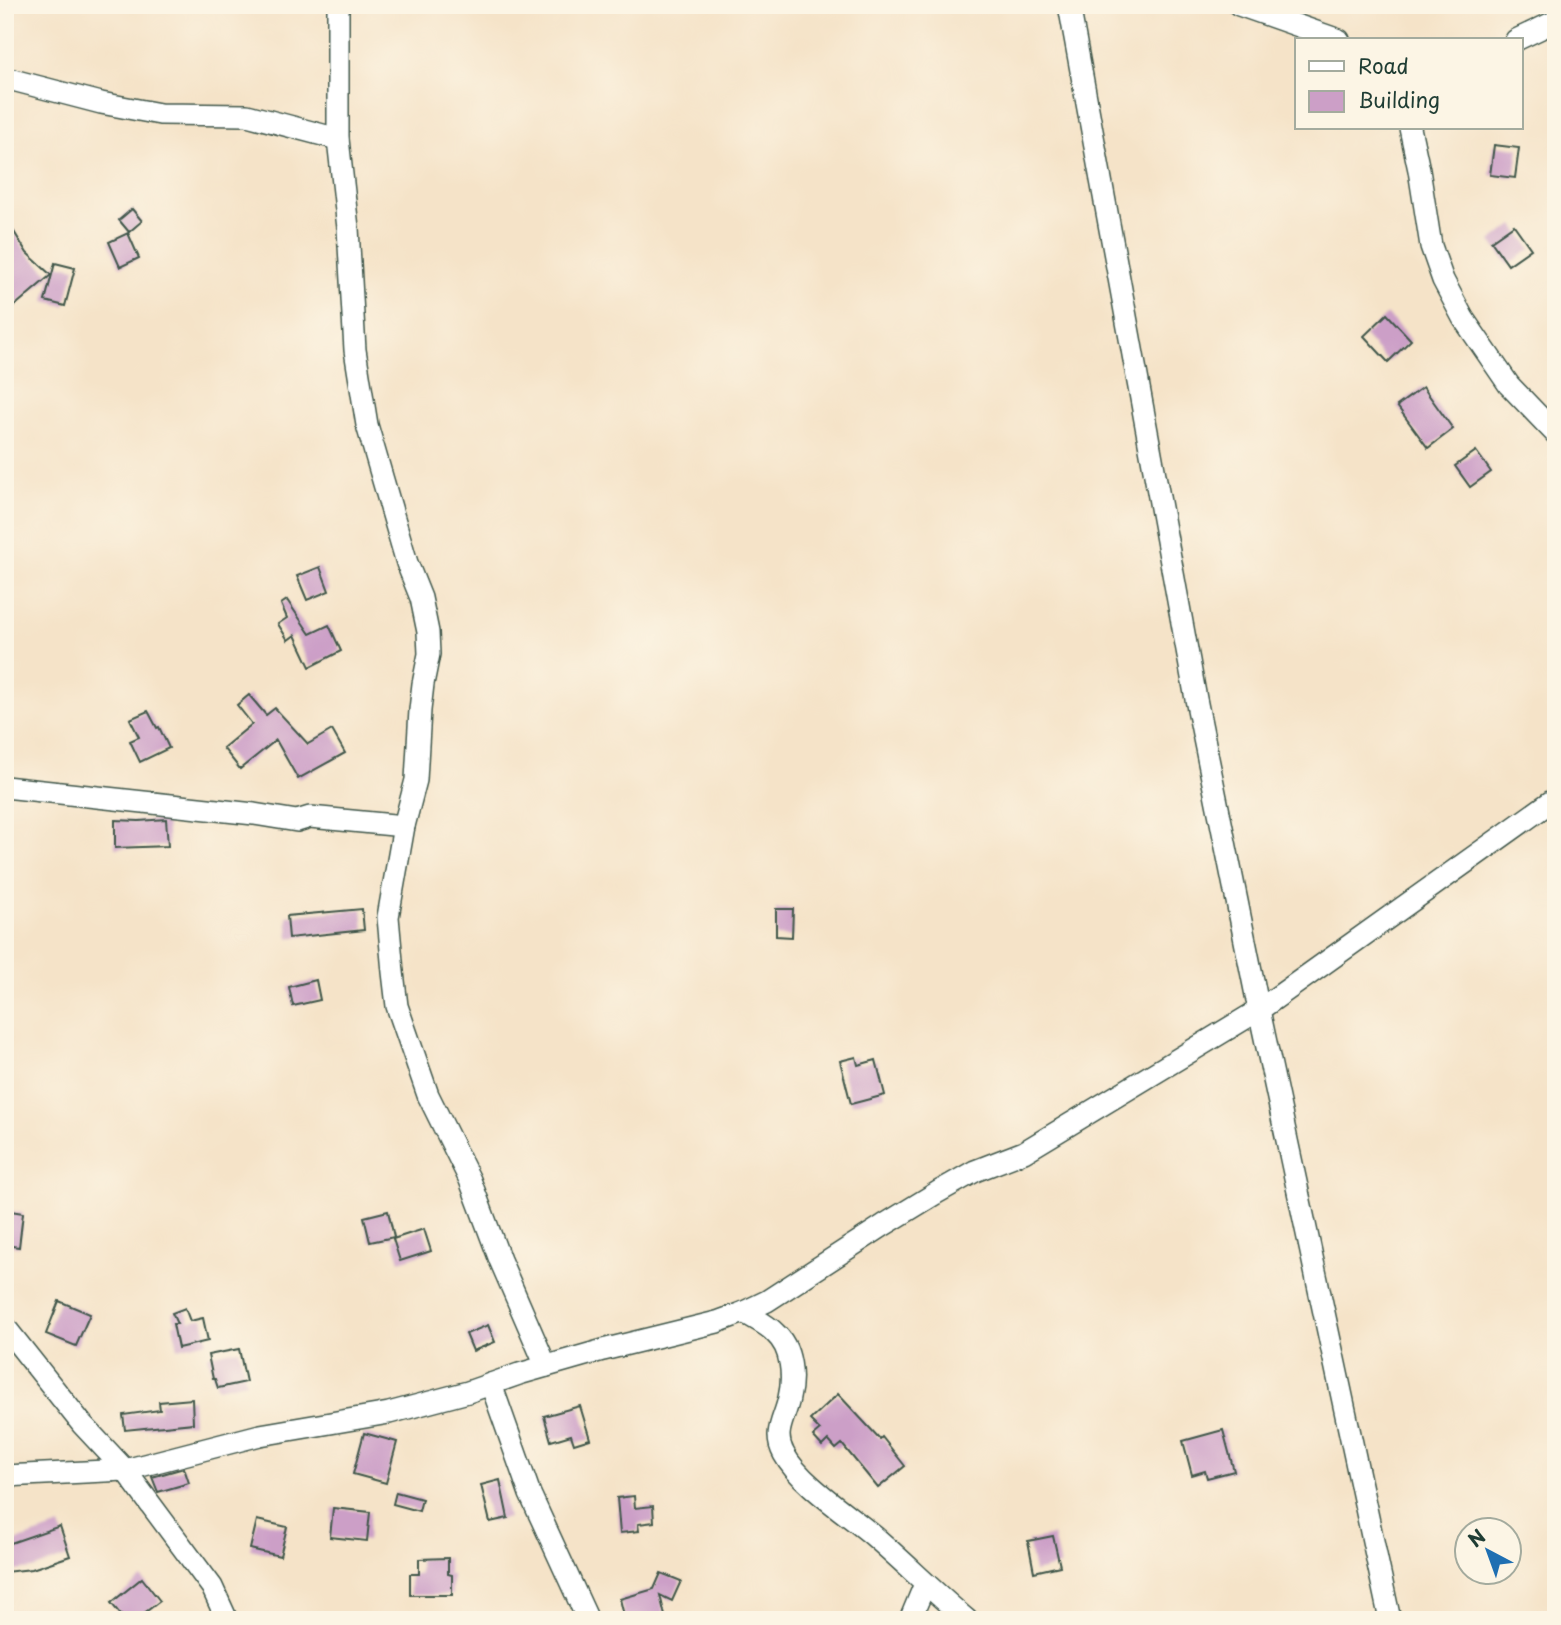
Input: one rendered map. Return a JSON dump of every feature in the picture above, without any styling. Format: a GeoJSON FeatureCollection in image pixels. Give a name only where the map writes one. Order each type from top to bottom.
{"type":"FeatureCollection","features":[{"type":"Feature","properties":{"kind":"street"},"geometry":{"type":"LineString","coordinates":[[338,5],[338,139],[348,228],[355,350],[367,425],[407,563],[421,598],[428,632],[429,654],[420,710],[416,780],[404,827],[388,917],[397,1006],[428,1096],[470,1180],[500,1260],[546,1366]]}},
{"type":"Feature","properties":{"kind":"street"},"geometry":{"type":"LineString","coordinates":[[1069,5],[1193,685],[1259,1010],[1390,1620]]}},
{"type":"Feature","properties":{"kind":"street"},"geometry":{"type":"LineString","coordinates":[[1239,5],[1333,38]]}},
{"type":"Feature","properties":{"kind":"street"},"geometry":{"type":"LineString","coordinates":[[1520,38],[1556,21]]}},
{"type":"Feature","properties":{"kind":"street"},"geometry":{"type":"LineString","coordinates":[[5,78],[101,103],[160,114],[247,115],[338,139]]}},
{"type":"Feature","properties":{"kind":"street"},"geometry":{"type":"LineString","coordinates":[[1410,130],[1431,246],[1443,280],[1463,318],[1510,385],[1556,434]]}},
{"type":"Feature","properties":{"kind":"street"},"geometry":{"type":"LineString","coordinates":[[5,788],[254,814],[297,821],[310,817],[404,827]]}},
{"type":"Feature","properties":{"kind":"street"},"geometry":{"type":"LineString","coordinates":[[5,1476],[125,1470],[260,1435],[390,1413],[468,1392],[546,1366],[717,1322],[744,1312],[767,1301],[938,1192],[975,1171],[1024,1152],[1259,1010],[1556,799]]}},
{"type":"Feature","properties":{"kind":"street"},"geometry":{"type":"LineString","coordinates":[[744,1312],[777,1333],[789,1355],[789,1398],[778,1433],[783,1453],[798,1474],[876,1538],[967,1620]]}},
{"type":"Feature","properties":{"kind":"street"},"geometry":{"type":"LineString","coordinates":[[5,1326],[82,1424],[125,1470],[212,1587],[227,1620]]}},
{"type":"Feature","properties":{"kind":"street"},"geometry":{"type":"LineString","coordinates":[[491,1384],[530,1494],[588,1620]]}},
{"type":"Feature","properties":{"kind":"street"},"geometry":{"type":"LineString","coordinates":[[910,1620],[925,1584]]}},
{"type":"Feature","properties":{"kind":"building"},"geometry":{"type":"Polygon","coordinates":[[[1494,145],[1519,148],[1515,178],[1490,175],[1494,145]]]}},
{"type":"Feature","properties":{"kind":"building"},"geometry":{"type":"Polygon","coordinates":[[[132,209],[142,221],[129,232],[119,220],[132,209]]]}},
{"type":"Feature","properties":{"kind":"building"},"geometry":{"type":"Polygon","coordinates":[[[5,217],[27,253],[51,275],[5,314],[5,275],[13,268],[5,255],[5,217]]]}},
{"type":"Feature","properties":{"kind":"building"},"geometry":{"type":"Polygon","coordinates":[[[1514,225],[1531,249],[1508,265],[1491,241],[1514,225]]]}},
{"type":"Feature","properties":{"kind":"building"},"geometry":{"type":"Polygon","coordinates":[[[128,233],[139,258],[120,267],[109,242],[128,233]]]}},
{"type":"Feature","properties":{"kind":"building"},"geometry":{"type":"Polygon","coordinates":[[[55,263],[75,268],[65,306],[45,301],[55,263]]]}},
{"type":"Feature","properties":{"kind":"building"},"geometry":{"type":"Polygon","coordinates":[[[1387,314],[1411,340],[1388,362],[1364,336],[1387,314]]]}},
{"type":"Feature","properties":{"kind":"building"},"geometry":{"type":"Polygon","coordinates":[[[1423,387],[1453,429],[1428,448],[1397,406],[1423,387]]]}},
{"type":"Feature","properties":{"kind":"building"},"geometry":{"type":"Polygon","coordinates":[[[1476,451],[1491,472],[1470,487],[1455,466],[1476,451]]]}},
{"type":"Feature","properties":{"kind":"building"},"geometry":{"type":"Polygon","coordinates":[[[320,567],[329,591],[307,600],[297,576],[320,567]]]}},
{"type":"Feature","properties":{"kind":"building"},"geometry":{"type":"Polygon","coordinates":[[[287,600],[310,634],[329,625],[341,651],[310,667],[295,635],[288,640],[278,624],[287,618],[281,604],[287,600]]]}},
{"type":"Feature","properties":{"kind":"building"},"geometry":{"type":"Polygon","coordinates":[[[249,695],[266,715],[275,708],[308,744],[332,730],[345,753],[298,779],[276,740],[240,769],[223,748],[252,724],[237,705],[249,695]]]}},
{"type":"Feature","properties":{"kind":"building"},"geometry":{"type":"Polygon","coordinates":[[[148,711],[169,748],[140,762],[130,741],[139,737],[130,719],[148,711]]]}},
{"type":"Feature","properties":{"kind":"building"},"geometry":{"type":"Polygon","coordinates":[[[166,819],[168,846],[115,848],[115,820],[166,819]]]}},
{"type":"Feature","properties":{"kind":"building"},"geometry":{"type":"Polygon","coordinates":[[[362,909],[364,930],[289,938],[287,916],[362,909]]]}},
{"type":"Feature","properties":{"kind":"building"},"geometry":{"type":"Polygon","coordinates":[[[776,909],[793,909],[792,937],[776,936],[776,909]]]}},
{"type":"Feature","properties":{"kind":"building"},"geometry":{"type":"Polygon","coordinates":[[[316,980],[320,1000],[293,1006],[289,987],[316,980]]]}},
{"type":"Feature","properties":{"kind":"building"},"geometry":{"type":"Polygon","coordinates":[[[856,1057],[858,1065],[876,1060],[885,1095],[851,1104],[840,1061],[856,1057]]]}},
{"type":"Feature","properties":{"kind":"building"},"geometry":{"type":"Polygon","coordinates":[[[5,1210],[23,1213],[19,1247],[5,1245],[5,1210]]]}},
{"type":"Feature","properties":{"kind":"building"},"geometry":{"type":"Polygon","coordinates":[[[388,1211],[394,1237],[370,1242],[364,1217],[388,1211]]]}},
{"type":"Feature","properties":{"kind":"building"},"geometry":{"type":"Polygon","coordinates":[[[424,1229],[431,1251],[400,1261],[393,1239],[424,1229]]]}},
{"type":"Feature","properties":{"kind":"building"},"geometry":{"type":"Polygon","coordinates":[[[59,1301],[90,1314],[76,1346],[46,1334],[59,1301]]]}},
{"type":"Feature","properties":{"kind":"building"},"geometry":{"type":"Polygon","coordinates":[[[185,1308],[190,1321],[203,1318],[208,1341],[178,1348],[173,1324],[177,1324],[172,1313],[185,1308]]]}},
{"type":"Feature","properties":{"kind":"building"},"geometry":{"type":"Polygon","coordinates":[[[488,1325],[495,1342],[473,1351],[466,1334],[488,1325]]]}},
{"type":"Feature","properties":{"kind":"building"},"geometry":{"type":"Polygon","coordinates":[[[239,1349],[246,1382],[218,1388],[213,1379],[208,1355],[239,1349]]]}},
{"type":"Feature","properties":{"kind":"building"},"geometry":{"type":"Polygon","coordinates":[[[838,1394],[880,1439],[882,1437],[905,1466],[878,1488],[842,1444],[836,1449],[828,1440],[822,1446],[813,1436],[820,1430],[810,1420],[838,1394]]]}},
{"type":"Feature","properties":{"kind":"building"},"geometry":{"type":"Polygon","coordinates":[[[192,1399],[193,1423],[125,1430],[123,1415],[160,1410],[159,1402],[192,1399]]]}},
{"type":"Feature","properties":{"kind":"building"},"geometry":{"type":"Polygon","coordinates":[[[580,1406],[590,1439],[574,1444],[571,1435],[551,1441],[544,1416],[580,1406]]]}},
{"type":"Feature","properties":{"kind":"building"},"geometry":{"type":"Polygon","coordinates":[[[1223,1430],[1234,1471],[1207,1478],[1205,1471],[1192,1475],[1183,1441],[1223,1430]]]}},
{"type":"Feature","properties":{"kind":"building"},"geometry":{"type":"Polygon","coordinates":[[[364,1433],[397,1442],[386,1483],[353,1474],[364,1433]]]}},
{"type":"Feature","properties":{"kind":"building"},"geometry":{"type":"Polygon","coordinates":[[[184,1468],[189,1483],[158,1492],[152,1477],[184,1468]]]}},
{"type":"Feature","properties":{"kind":"building"},"geometry":{"type":"Polygon","coordinates":[[[500,1480],[508,1518],[490,1522],[481,1485],[500,1480]]]}},
{"type":"Feature","properties":{"kind":"building"},"geometry":{"type":"Polygon","coordinates":[[[396,1492],[422,1499],[419,1511],[393,1504],[396,1492]]]}},
{"type":"Feature","properties":{"kind":"building"},"geometry":{"type":"Polygon","coordinates":[[[634,1496],[635,1508],[653,1506],[654,1522],[638,1524],[639,1531],[620,1533],[617,1498],[634,1496]]]}},
{"type":"Feature","properties":{"kind":"building"},"geometry":{"type":"Polygon","coordinates":[[[333,1508],[370,1512],[367,1541],[330,1537],[333,1508]]]}},
{"type":"Feature","properties":{"kind":"building"},"geometry":{"type":"Polygon","coordinates":[[[257,1520],[287,1527],[280,1556],[250,1549],[257,1520]]]}},
{"type":"Feature","properties":{"kind":"building"},"geometry":{"type":"Polygon","coordinates":[[[60,1526],[70,1556],[32,1569],[5,1572],[5,1545],[60,1526]]]}},
{"type":"Feature","properties":{"kind":"building"},"geometry":{"type":"Polygon","coordinates":[[[1053,1536],[1060,1566],[1034,1572],[1028,1541],[1053,1536]]]}},
{"type":"Feature","properties":{"kind":"building"},"geometry":{"type":"Polygon","coordinates":[[[448,1558],[448,1574],[452,1575],[452,1595],[410,1595],[410,1574],[419,1574],[419,1559],[448,1558]]]}},
{"type":"Feature","properties":{"kind":"building"},"geometry":{"type":"Polygon","coordinates":[[[661,1573],[681,1581],[672,1601],[660,1595],[666,1620],[625,1620],[620,1599],[654,1589],[661,1573]]]}},
{"type":"Feature","properties":{"kind":"building"},"geometry":{"type":"Polygon","coordinates":[[[142,1578],[160,1601],[135,1620],[125,1620],[111,1603],[142,1578]]]}}]}
